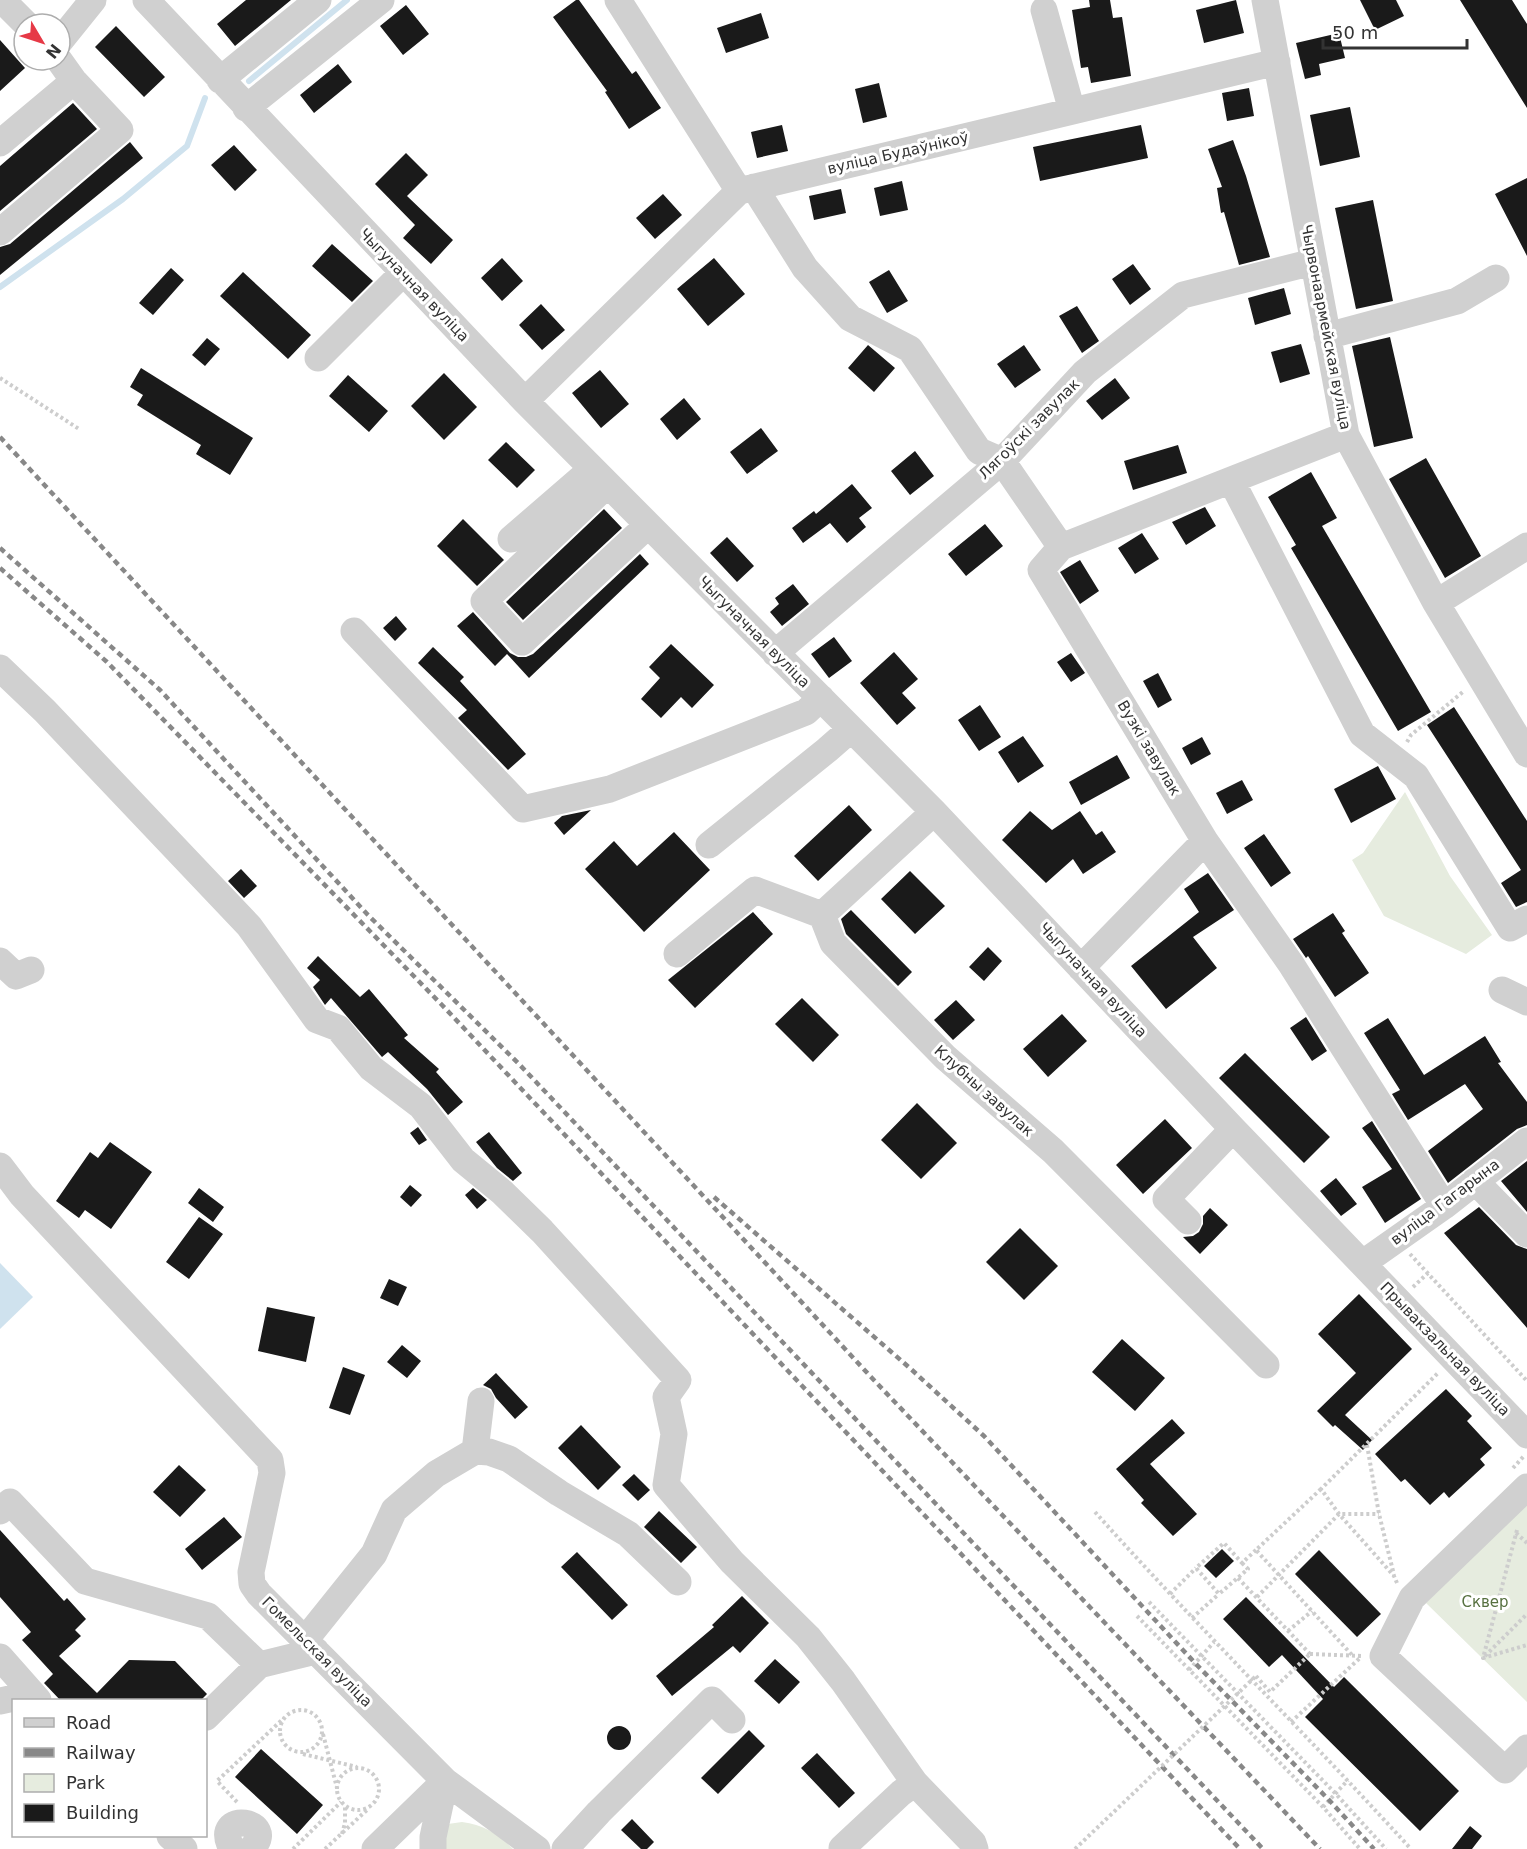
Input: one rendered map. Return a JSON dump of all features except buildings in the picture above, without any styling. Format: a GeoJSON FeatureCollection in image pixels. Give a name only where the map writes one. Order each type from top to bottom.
{"type":"FeatureCollection","features":[{"type":"Feature","properties":{"kind":"street"},"geometry":{"type":"LineString","coordinates":[[2,0],[14,12]]}},
{"type":"Feature","properties":{"kind":"street"},"geometry":{"type":"LineString","coordinates":[[72,26],[93,0]]}},
{"type":"Feature","properties":{"kind":"street","name":"Чыгуначная вуліца"},"geometry":{"type":"LineString","coordinates":[[146,0],[525,401],[934,812],[1233,1129],[1363,1263]]}},
{"type":"Feature","properties":{"kind":"street"},"geometry":{"type":"LineString","coordinates":[[220,80],[318,0]]}},
{"type":"Feature","properties":{"kind":"street"},"geometry":{"type":"LineString","coordinates":[[246,108],[381,0]]}},
{"type":"Feature","properties":{"kind":"street"},"geometry":{"type":"LineString","coordinates":[[618,0],[746,189],[805,268],[850,318],[910,350],[979,451],[1002,462],[1061,547]]}},
{"type":"Feature","properties":{"kind":"street","name":"Чырвонаармейская вуліца"},"geometry":{"type":"LineString","coordinates":[[1264,0],[1346,435],[1436,603],[1527,754]]}},
{"type":"Feature","properties":{"kind":"street"},"geometry":{"type":"LineString","coordinates":[[1044,10],[1072,111]]}},
{"type":"Feature","properties":{"kind":"street","name":"вуліца Будаўнікоў"},"geometry":{"type":"LineString","coordinates":[[746,189],[1277,62]]}},
{"type":"Feature","properties":{"kind":"street"},"geometry":{"type":"LineString","coordinates":[[0,142],[65,72]]}},
{"type":"Feature","properties":{"kind":"street"},"geometry":{"type":"LineString","coordinates":[[0,232],[120,130],[67,72]]}},
{"type":"Feature","properties":{"kind":"street"},"geometry":{"type":"LineString","coordinates":[[525,401],[746,189]]}},
{"type":"Feature","properties":{"kind":"street","name":"Лягоўскі завулак"},"geometry":{"type":"LineString","coordinates":[[775,653],[1002,462],[1085,372],[1184,294],[1313,262]]}},
{"type":"Feature","properties":{"kind":"street"},"geometry":{"type":"LineString","coordinates":[[318,358],[403,273]]}},
{"type":"Feature","properties":{"kind":"street"},"geometry":{"type":"LineString","coordinates":[[1327,336],[1457,301],[1496,278]]}},
{"type":"Feature","properties":{"kind":"street","name":"Вузкі завулак"},"geometry":{"type":"LineString","coordinates":[[1346,435],[1061,547],[1041,570],[1205,841],[1291,964],[1444,1206]]}},
{"type":"Feature","properties":{"kind":"street"},"geometry":{"type":"LineString","coordinates":[[599,477],[484,601],[522,642],[647,526]]}},
{"type":"Feature","properties":{"kind":"street"},"geometry":{"type":"LineString","coordinates":[[511,540],[599,477]]}},
{"type":"Feature","properties":{"kind":"street"},"geometry":{"type":"LineString","coordinates":[[1231,480],[1362,734],[1416,776],[1510,928],[1527,919]]}},
{"type":"Feature","properties":{"kind":"street"},"geometry":{"type":"LineString","coordinates":[[1436,603],[1527,546]]}},
{"type":"Feature","properties":{"kind":"street"},"geometry":{"type":"LineString","coordinates":[[354,631],[523,809],[610,789],[807,712],[821,699]]}},
{"type":"Feature","properties":{"kind":"street"},"geometry":{"type":"LineString","coordinates":[[0,668],[45,711],[249,926],[317,1020],[338,1028],[371,1068],[422,1106],[463,1160],[502,1192],[542,1231],[678,1380],[666,1397],[674,1434],[666,1485],[732,1562],[808,1637],[843,1681],[915,1784],[973,1843],[975,1849]]}},
{"type":"Feature","properties":{"kind":"street"},"geometry":{"type":"LineString","coordinates":[[709,844],[851,729]]}},
{"type":"Feature","properties":{"kind":"street"},"geometry":{"type":"LineString","coordinates":[[677,954],[754,890],[822,915],[934,812]]}},
{"type":"Feature","properties":{"kind":"street"},"geometry":{"type":"LineString","coordinates":[[1081,968],[1205,841]]}},
{"type":"Feature","properties":{"kind":"street","name":"Клубны завулак"},"geometry":{"type":"LineString","coordinates":[[822,915],[833,943],[945,1057],[1053,1151],[1266,1365]]}},
{"type":"Feature","properties":{"kind":"street"},"geometry":{"type":"LineString","coordinates":[[0,961],[16,976],[31,970]]}},
{"type":"Feature","properties":{"kind":"street"},"geometry":{"type":"LineString","coordinates":[[1502,990],[1527,1002]]}},
{"type":"Feature","properties":{"kind":"street"},"geometry":{"type":"LineString","coordinates":[[1188,1221],[1166,1199],[1233,1129]]}},
{"type":"Feature","properties":{"kind":"street","name":"вуліца Гагарына"},"geometry":{"type":"LineString","coordinates":[[1363,1263],[1444,1206],[1527,1141]]}},
{"type":"Feature","properties":{"kind":"street","name":"Гомельская вуліца"},"geometry":{"type":"LineString","coordinates":[[0,1166],[22,1194],[270,1460],[272,1473],[251,1572],[252,1584],[259,1594],[445,1781],[537,1849]]}},
{"type":"Feature","properties":{"kind":"street"},"geometry":{"type":"LineString","coordinates":[[1475,1181],[1527,1234]]}},
{"type":"Feature","properties":{"kind":"street","name":"Прывакзальная вуліца"},"geometry":{"type":"LineString","coordinates":[[1363,1263],[1527,1435]]}},
{"type":"Feature","properties":{"kind":"street"},"geometry":{"type":"LineString","coordinates":[[475,1450],[481,1401]]}},
{"type":"Feature","properties":{"kind":"street"},"geometry":{"type":"LineString","coordinates":[[207,1716],[260,1665],[311,1645],[374,1554],[394,1510],[436,1474],[475,1450],[508,1459],[560,1494],[628,1534],[678,1582]]}},
{"type":"Feature","properties":{"kind":"street"},"geometry":{"type":"LineString","coordinates":[[1527,1487],[1412,1598],[1383,1656],[1505,1770],[1527,1748]]}},
{"type":"Feature","properties":{"kind":"street"},"geometry":{"type":"LineString","coordinates":[[0,1511],[10,1502],[85,1581],[208,1616],[260,1665]]}},
{"type":"Feature","properties":{"kind":"street"},"geometry":{"type":"LineString","coordinates":[[0,1657],[35,1697]]}},
{"type":"Feature","properties":{"kind":"street"},"geometry":{"type":"LineString","coordinates":[[18,1699],[35,1697]]}},
{"type":"Feature","properties":{"kind":"street"},"geometry":{"type":"LineString","coordinates":[[565,1849],[598,1812],[712,1700],[732,1720]]}},
{"type":"Feature","properties":{"kind":"street"},"geometry":{"type":"LineString","coordinates":[[375,1849],[445,1781]]}},
{"type":"Feature","properties":{"kind":"street"},"geometry":{"type":"LineString","coordinates":[[433,1849],[433,1838],[445,1781]]}},
{"type":"Feature","properties":{"kind":"street"},"geometry":{"type":"LineString","coordinates":[[842,1848],[901,1792],[915,1784]]}},
{"type":"Feature","properties":{"kind":"street"},"geometry":{"type":"LineString","coordinates":[[232,1849],[228,1839],[230,1829],[233,1825],[242,1822],[251,1824],[257,1831],[257,1841],[251,1849]]}},
{"type":"Feature","properties":{"kind":"street"},"geometry":{"type":"LineString","coordinates":[[171,1837],[184,1849]]}},
{"type":"Feature","properties":{"kind":"path"},"geometry":{"type":"LineString","coordinates":[[0,378],[80,429]]}},
{"type":"Feature","properties":{"kind":"path"},"geometry":{"type":"LineString","coordinates":[[1398,762],[1411,735],[1481,677]]}},
{"type":"Feature","properties":{"kind":"path"},"geometry":{"type":"LineString","coordinates":[[1397,1239],[1527,1381]]}},
{"type":"Feature","properties":{"kind":"path"},"geometry":{"type":"LineString","coordinates":[[1242,1563],[1321,1489],[1439,1372]]}},
{"type":"Feature","properties":{"kind":"path"},"geometry":{"type":"LineString","coordinates":[[1367,1444],[1379,1514],[1399,1586]]}},
{"type":"Feature","properties":{"kind":"path"},"geometry":{"type":"LineString","coordinates":[[1321,1489],[1339,1514],[1395,1576]]}},
{"type":"Feature","properties":{"kind":"path"},"geometry":{"type":"LineString","coordinates":[[1095,1512],[1214,1642],[1348,1780],[1410,1849]]}},
{"type":"Feature","properties":{"kind":"path"},"geometry":{"type":"LineString","coordinates":[[1257,1597],[1339,1514],[1379,1514]]}},
{"type":"Feature","properties":{"kind":"path"},"geometry":{"type":"LineString","coordinates":[[1483,1658],[1519,1522]]}},
{"type":"Feature","properties":{"kind":"path"},"geometry":{"type":"LineString","coordinates":[[1516,1533],[1527,1543]]}},
{"type":"Feature","properties":{"kind":"path"},"geometry":{"type":"LineString","coordinates":[[1170,1594],[1224,1543],[1248,1569],[1192,1618]]}},
{"type":"Feature","properties":{"kind":"path"},"geometry":{"type":"LineString","coordinates":[[1256,1550],[1352,1655]]}},
{"type":"Feature","properties":{"kind":"path"},"geometry":{"type":"LineString","coordinates":[[1196,1569],[1219,1594]]}},
{"type":"Feature","properties":{"kind":"path"},"geometry":{"type":"LineString","coordinates":[[1238,1578],[1310,1654]]}},
{"type":"Feature","properties":{"kind":"path"},"geometry":{"type":"LineString","coordinates":[[1149,1602],[1335,1793],[1386,1849]]}},
{"type":"Feature","properties":{"kind":"path"},"geometry":{"type":"LineString","coordinates":[[1288,1631],[1312,1611]]}},
{"type":"Feature","properties":{"kind":"path"},"geometry":{"type":"LineString","coordinates":[[1483,1658],[1527,1614]]}},
{"type":"Feature","properties":{"kind":"path"},"geometry":{"type":"LineString","coordinates":[[1137,1616],[1323,1807],[1360,1849]]}},
{"type":"Feature","properties":{"kind":"path"},"geometry":{"type":"LineString","coordinates":[[1189,1670],[1214,1642]]}},
{"type":"Feature","properties":{"kind":"path"},"geometry":{"type":"LineString","coordinates":[[1483,1658],[1527,1645]]}},
{"type":"Feature","properties":{"kind":"path"},"geometry":{"type":"LineString","coordinates":[[1075,1849],[1256,1676],[1270,1692],[1310,1654],[1383,1656]]}},
{"type":"Feature","properties":{"kind":"path"},"geometry":{"type":"LineString","coordinates":[[241,1806],[217,1782],[284,1718],[296,1710],[303,1710],[315,1716],[321,1728],[343,1803],[345,1823],[342,1834]]}},
{"type":"Feature","properties":{"kind":"path"},"geometry":{"type":"LineString","coordinates":[[284,1718],[280,1724],[280,1738],[288,1749],[361,1768],[373,1773],[380,1786],[380,1793],[373,1805],[325,1849]]}},
{"type":"Feature","properties":{"kind":"path"},"geometry":{"type":"LineString","coordinates":[[298,1752],[309,1751],[315,1747],[322,1735],[321,1728]]}},
{"type":"Feature","properties":{"kind":"path"},"geometry":{"type":"LineString","coordinates":[[337,1788],[342,1775],[347,1771],[361,1768]]}},
{"type":"Feature","properties":{"kind":"path"},"geometry":{"type":"LineString","coordinates":[[1323,1807],[1348,1780]]}},
{"type":"Feature","properties":{"kind":"path"},"geometry":{"type":"LineString","coordinates":[[343,1803],[353,1810],[373,1805]]}},
{"type":"Feature","properties":{"kind":"path"},"geometry":{"type":"LineString","coordinates":[[293,1849],[343,1803]]}},
{"type":"Feature","properties":{"kind":"green space"},"geometry":{"type":"Polygon","coordinates":[[[1405,792],[1450,876],[1492,935],[1466,954],[1384,916],[1352,860],[1363,853],[1405,792]]]}},
{"type":"Feature","properties":{"kind":"green space","name":"Сквер"},"geometry":{"type":"Polygon","coordinates":[[[1527,1501],[1527,1702],[1426,1603],[1527,1501]]]}},
{"type":"Feature","properties":{"kind":"green space"},"geometry":{"type":"Polygon","coordinates":[[[462,1822],[490,1831],[513,1849],[441,1849],[448,1824],[462,1822]]]}},
{"type":"Feature","properties":{"kind":"water"},"geometry":{"type":"Polygon","coordinates":[[[0,1263],[33,1297],[0,1329],[0,1263]]]}},
{"type":"Feature","properties":{"kind":"waterway"},"geometry":{"type":"LineString","coordinates":[[249,81],[347,0]]}},
{"type":"Feature","properties":{"kind":"waterway"},"geometry":{"type":"LineString","coordinates":[[0,287],[123,199],[187,146],[205,98]]}},
{"type":"Feature","properties":{"kind":"railway"},"geometry":{"type":"LineString","coordinates":[[0,437],[871,1377],[1320,1849]]}},
{"type":"Feature","properties":{"kind":"railway"},"geometry":{"type":"LineString","coordinates":[[0,548],[160,690],[368,915],[519,1064],[1263,1849]]}},
{"type":"Feature","properties":{"kind":"railway"},"geometry":{"type":"LineString","coordinates":[[0,568],[107,662],[442,1005],[1240,1849]]}},
{"type":"Feature","properties":{"kind":"railway"},"geometry":{"type":"LineString","coordinates":[[714,1197],[984,1436],[1195,1663],[1374,1849]]}}]}
